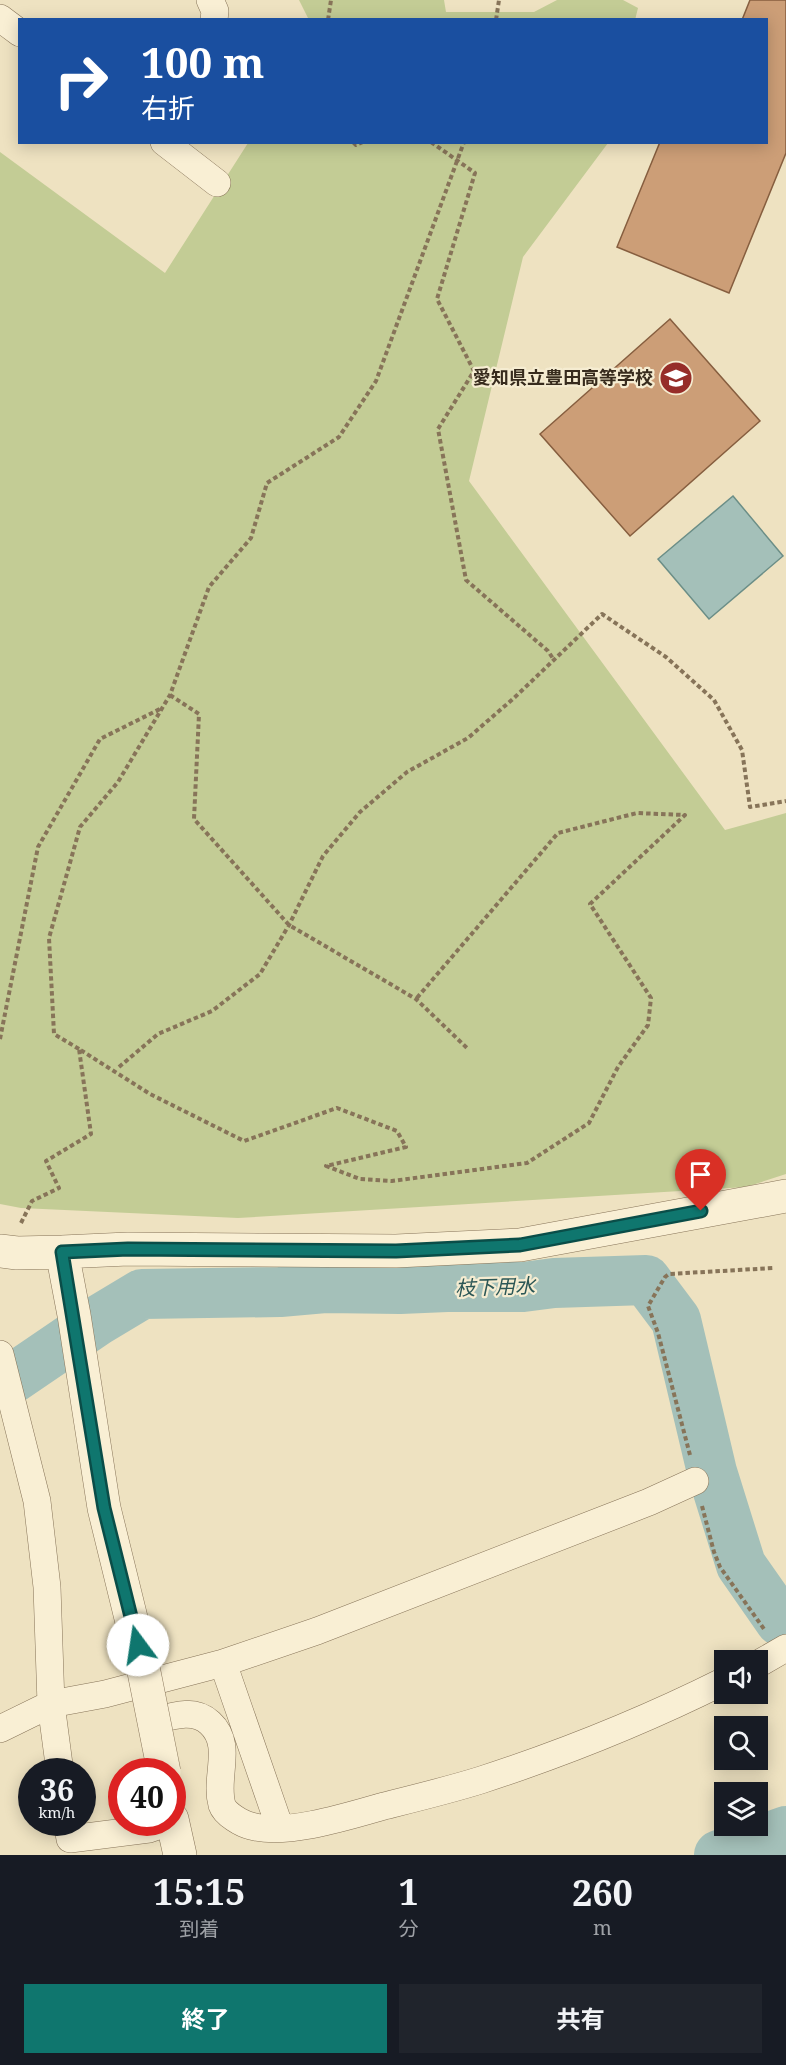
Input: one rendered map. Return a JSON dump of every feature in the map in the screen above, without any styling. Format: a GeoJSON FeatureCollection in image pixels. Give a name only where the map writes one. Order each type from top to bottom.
{"type":"FeatureCollection","features":[{"type":"Feature","properties":{"kind":"street"},"geometry":{"type":"LineString","coordinates":[[210,0],[215,11],[214,18]]}},
{"type":"Feature","properties":{"kind":"street"},"geometry":{"type":"LineString","coordinates":[[0,18],[18,32]]}},
{"type":"Feature","properties":{"kind":"street"},"geometry":{"type":"LineString","coordinates":[[167,144],[217,183]]}},
{"type":"Feature","properties":{"kind":"street"},"geometry":{"type":"LineString","coordinates":[[10,1238],[17,1253],[128,1249],[396,1251],[520,1245],[786,1196]]}},
{"type":"Feature","properties":{"kind":"street"},"geometry":{"type":"LineString","coordinates":[[62,1252],[104,1508],[143,1667],[161,1758]]}},
{"type":"Feature","properties":{"kind":"street"},"geometry":{"type":"LineString","coordinates":[[0,1354],[37,1501],[47,1587],[51,1704],[58,1758]]}},
{"type":"Feature","properties":{"kind":"street"},"geometry":{"type":"LineString","coordinates":[[0,1729],[51,1704],[105,1694],[223,1663],[328,1627],[649,1502],[695,1481]]}},
{"type":"Feature","properties":{"kind":"street"},"geometry":{"type":"LineString","coordinates":[[223,1663],[280,1828]]}},
{"type":"Feature","properties":{"kind":"street"},"geometry":{"type":"LineString","coordinates":[[154,1721],[177,1715],[194,1715],[208,1721],[218,1731],[222,1743],[223,1806],[231,1815],[250,1826],[280,1828],[327,1822],[480,1780],[575,1747],[672,1707],[714,1686]]}},
{"type":"Feature","properties":{"kind":"street"},"geometry":{"type":"LineString","coordinates":[[69,1836],[70,1839],[94,1836]]}},
{"type":"Feature","properties":{"kind":"street"},"geometry":{"type":"LineString","coordinates":[[176,1836],[180,1855]]}},
{"type":"Feature","properties":{"kind":"path"},"geometry":{"type":"LineString","coordinates":[[328,18],[331,0]]}},
{"type":"Feature","properties":{"kind":"path"},"geometry":{"type":"LineString","coordinates":[[496,18],[500,0]]}},
{"type":"Feature","properties":{"kind":"path"},"geometry":{"type":"LineString","coordinates":[[434,144],[475,173],[437,299],[474,371],[438,429],[466,580],[548,651],[554,660]]}},
{"type":"Feature","properties":{"kind":"path"},"geometry":{"type":"LineString","coordinates":[[416,999],[558,832],[637,813],[685,815],[590,904],[651,998],[648,1026],[618,1067],[589,1123],[527,1163],[392,1180],[360,1179],[326,1166],[406,1147],[397,1131],[337,1108],[244,1141],[150,1094],[54,1034],[49,938],[80,827],[118,782],[170,695],[209,587],[251,538],[267,483],[339,437],[376,381],[463,144]]}},
{"type":"Feature","properties":{"kind":"path"},"geometry":{"type":"LineString","coordinates":[[119,1067],[158,1034],[213,1011],[260,974],[289,925],[323,856],[360,812],[407,772],[468,738],[602,614],[666,657],[714,700],[742,750],[750,807],[786,801]]}},
{"type":"Feature","properties":{"kind":"path"},"geometry":{"type":"LineString","coordinates":[[170,695],[199,714],[194,819],[289,925],[416,999],[467,1048]]}},
{"type":"Feature","properties":{"kind":"path"},"geometry":{"type":"LineString","coordinates":[[0,1039],[38,847],[100,739],[163,707]]}},
{"type":"Feature","properties":{"kind":"path"},"geometry":{"type":"LineString","coordinates":[[10,1238],[32,1201],[59,1188],[46,1161],[91,1134],[79,1049]]}},
{"type":"Feature","properties":{"kind":"path"},"geometry":{"type":"LineString","coordinates":[[773,1268],[736,1272],[669,1274],[648,1306],[665,1358],[714,1552],[720,1567],[774,1655]]}},
{"type":"Feature","properties":{"kind":"green space"},"geometry":{"type":"Polygon","coordinates":[[[299,0],[444,0],[446,12],[534,12],[557,0],[623,0],[638,8],[636,18],[308,18],[299,0]]]}},
{"type":"Feature","properties":{"kind":"green space"},"geometry":{"type":"Polygon","coordinates":[[[247,144],[607,144],[523,257],[469,481],[725,830],[786,813],[786,1174],[746,1187],[238,1218],[21,1208],[0,1204],[0,152],[165,273],[247,144]]]}},
{"type":"Feature","properties":{"kind":"water"},"geometry":{"type":"Polygon","coordinates":[[[733,496],[783,556],[709,619],[658,559],[733,496]]]}},
{"type":"Feature","properties":{"kind":"building"},"geometry":{"type":"Polygon","coordinates":[[[750,0],[786,0],[786,153],[729,293],[617,247],[659,144],[768,144],[768,18],[743,18],[750,0]]]}},
{"type":"Feature","properties":{"kind":"building"},"geometry":{"type":"Polygon","coordinates":[[[670,319],[760,421],[630,536],[540,434],[670,319]]]}},
{"type":"Feature","properties":{"kind":"waterway","name":"枝下用水"},"geometry":{"type":"LineString","coordinates":[[0,1387],[97,1321],[142,1294],[280,1292],[325,1288],[523,1287],[554,1283],[646,1280],[676,1320],[712,1472],[741,1565],[780,1621]]}},
{"type":"Feature","properties":{"kind":"waterway"},"geometry":{"type":"LineString","coordinates":[[719,1855],[786,1831]]}},
{"type":"Feature","properties":{"kind":"place","name":"愛知県立豊田高等学校"},"geometry":{"type":"Point","coordinates":[676,378]}},
{"type":"Feature","properties":{"kind":"route"},"geometry":{"type":"LineString","coordinates":[[138,1645],[104,1508],[62,1252],[128,1249],[396,1251],[520,1245],[701,1211]]}}]}
